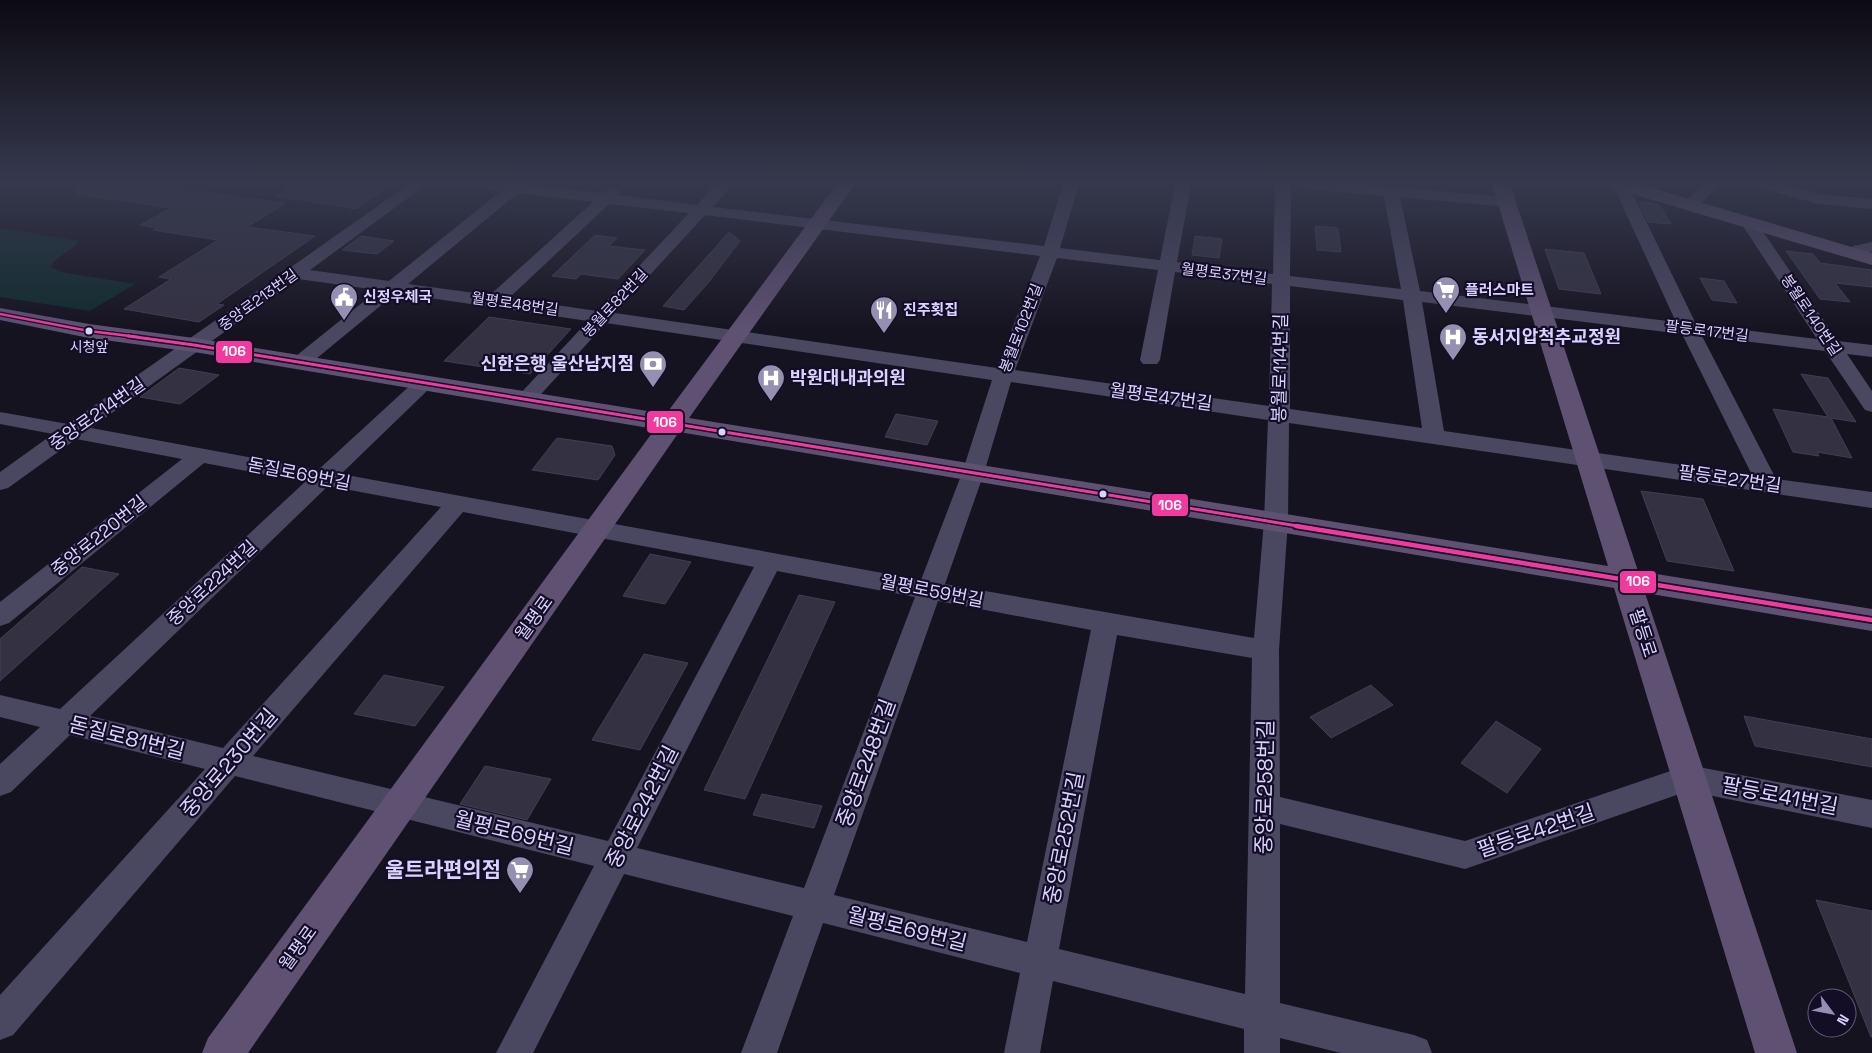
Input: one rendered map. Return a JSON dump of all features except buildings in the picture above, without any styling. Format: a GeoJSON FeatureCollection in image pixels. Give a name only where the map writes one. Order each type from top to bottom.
{"type":"FeatureCollection","features":[{"type":"Feature","properties":{"kind":"main road","name":"월평로"},"geometry":{"type":"LineString","coordinates":[[223,1053],[735,335],[812,233]]}},
{"type":"Feature","properties":{"kind":"main road","name":"팔등로"},"geometry":{"type":"LineString","coordinates":[[1516,233],[1776,1053]]}},
{"type":"Feature","properties":{"kind":"main road"},"geometry":{"type":"LineString","coordinates":[[1791,233],[1869,252]]}},
{"type":"Feature","properties":{"kind":"main road"},"geometry":{"type":"LineString","coordinates":[[1801,233],[1869,252]]}},
{"type":"Feature","properties":{"kind":"main road"},"geometry":{"type":"LineString","coordinates":[[0,314],[89,331],[194,346],[1625,578],[1872,620]]}},
{"type":"Feature","properties":{"kind":"street","name":"중앙로213번길"},"geometry":{"type":"LineString","coordinates":[[194,346],[351,233]]}},
{"type":"Feature","properties":{"kind":"street"},"geometry":{"type":"LineString","coordinates":[[298,364],[459,233]]}},
{"type":"Feature","properties":{"kind":"street"},"geometry":{"type":"LineString","coordinates":[[495,302],[569,233]]}},
{"type":"Feature","properties":{"kind":"street","name":"봉월로82번길"},"geometry":{"type":"LineString","coordinates":[[525,400],[680,233]]}},
{"type":"Feature","properties":{"kind":"street","name":"월평로37번길"},"geometry":{"type":"LineString","coordinates":[[885,233],[1541,312]]}},
{"type":"Feature","properties":{"kind":"street","name":"봉월로102번길"},"geometry":{"type":"LineString","coordinates":[[973,473],[1004,374],[1056,233]]}},
{"type":"Feature","properties":{"kind":"street"},"geometry":{"type":"LineString","coordinates":[[1150,360],[1174,233]]}},
{"type":"Feature","properties":{"kind":"street","name":"봉월로114번길"},"geometry":{"type":"LineString","coordinates":[[1276,522],[1282,233]]}},
{"type":"Feature","properties":{"kind":"street"},"geometry":{"type":"LineString","coordinates":[[1399,233],[1412,297],[1434,436]]}},
{"type":"Feature","properties":{"kind":"street"},"geometry":{"type":"LineString","coordinates":[[1640,233],[1768,485]]}},
{"type":"Feature","properties":{"kind":"street","name":"봉월로140번길"},"geometry":{"type":"LineString","coordinates":[[1756,233],[1872,406]]}},
{"type":"Feature","properties":{"kind":"street","name":"월평로48번길"},"geometry":{"type":"LineString","coordinates":[[296,273],[735,335]]}},
{"type":"Feature","properties":{"kind":"street","name":"팔등로17번길"},"geometry":{"type":"LineString","coordinates":[[1541,312],[1872,351]]}},
{"type":"Feature","properties":{"kind":"street","name":"월평로47번길"},"geometry":{"type":"LineString","coordinates":[[735,335],[1587,458]]}},
{"type":"Feature","properties":{"kind":"street","name":"중앙로214번길"},"geometry":{"type":"LineString","coordinates":[[0,483],[194,346]]}},
{"type":"Feature","properties":{"kind":"street","name":"중앙로224번길"},"geometry":{"type":"LineString","coordinates":[[0,783],[423,384]]}},
{"type":"Feature","properties":{"kind":"street","name":"돋질로69번길"},"geometry":{"type":"LineString","coordinates":[[0,418],[598,529]]}},
{"type":"Feature","properties":{"kind":"street","name":"중앙로220번길"},"geometry":{"type":"LineString","coordinates":[[0,616],[198,456]]}},
{"type":"Feature","properties":{"kind":"street","name":"팔등로27번길"},"geometry":{"type":"LineString","coordinates":[[1587,458],[1872,500]]}},
{"type":"Feature","properties":{"kind":"street","name":"중앙로248번길"},"geometry":{"type":"LineString","coordinates":[[758,1053],[973,473]]}},
{"type":"Feature","properties":{"kind":"street","name":"중앙로230번길"},"geometry":{"type":"LineString","coordinates":[[0,1022],[457,504]]}},
{"type":"Feature","properties":{"kind":"street","name":"중앙로258번길"},"geometry":{"type":"LineString","coordinates":[[1262,1053],[1266,650],[1276,522]]}},
{"type":"Feature","properties":{"kind":"street","name":"월평로59번길"},"geometry":{"type":"LineString","coordinates":[[598,529],[1106,623],[1266,650]]}},
{"type":"Feature","properties":{"kind":"street","name":"중앙로242번길"},"geometry":{"type":"LineString","coordinates":[[514,1053],[770,560]]}},
{"type":"Feature","properties":{"kind":"street","name":"중앙로252번길"},"geometry":{"type":"LineString","coordinates":[[1022,1053],[1106,623]]}},
{"type":"Feature","properties":{"kind":"street","name":"돋질로81번길"},"geometry":{"type":"LineString","coordinates":[[0,706],[400,805]]}},
{"type":"Feature","properties":{"kind":"street","name":"팔등로42번길"},"geometry":{"type":"LineString","coordinates":[[1264,807],[1464,856],[1688,778]]}},
{"type":"Feature","properties":{"kind":"street","name":"팔등로41번길"},"geometry":{"type":"LineString","coordinates":[[1688,778],[1872,814]]}},
{"type":"Feature","properties":{"kind":"street","name":"월평로69번길"},"geometry":{"type":"LineString","coordinates":[[400,805],[1414,1053]]}},
{"type":"Feature","properties":{"kind":"green space"},"geometry":{"type":"Polygon","coordinates":[[[0,233],[31,233],[79,241],[56,259],[51,267],[61,272],[135,284],[90,311],[0,297],[0,233]]]}},
{"type":"Feature","properties":{"kind":"transit line","name":"106"},"geometry":{"type":"LineString","coordinates":[[0,314],[89,331],[194,345],[1872,620]]}},
{"type":"Feature","properties":{"kind":"place","name":"플러스마트"},"geometry":{"type":"Point","coordinates":[1446,314]}},
{"type":"Feature","properties":{"kind":"place","name":"신정우체국"},"geometry":{"type":"Point","coordinates":[344,321]}},
{"type":"Feature","properties":{"kind":"place","name":"시청앞"},"geometry":{"type":"Point","coordinates":[89,331]}},
{"type":"Feature","properties":{"kind":"place","name":"진주횟집"},"geometry":{"type":"Point","coordinates":[884,334]}},
{"type":"Feature","properties":{"kind":"place","name":"동서지압척추교정원"},"geometry":{"type":"Point","coordinates":[1453,361]}},
{"type":"Feature","properties":{"kind":"place","name":"신한은행 울산남지점"},"geometry":{"type":"Point","coordinates":[653,388]}},
{"type":"Feature","properties":{"kind":"place","name":"박원대내과의원"},"geometry":{"type":"Point","coordinates":[771,402]}},
{"type":"Feature","properties":{"kind":"place","name":"울트라편의점"},"geometry":{"type":"Point","coordinates":[520,894]}}]}
